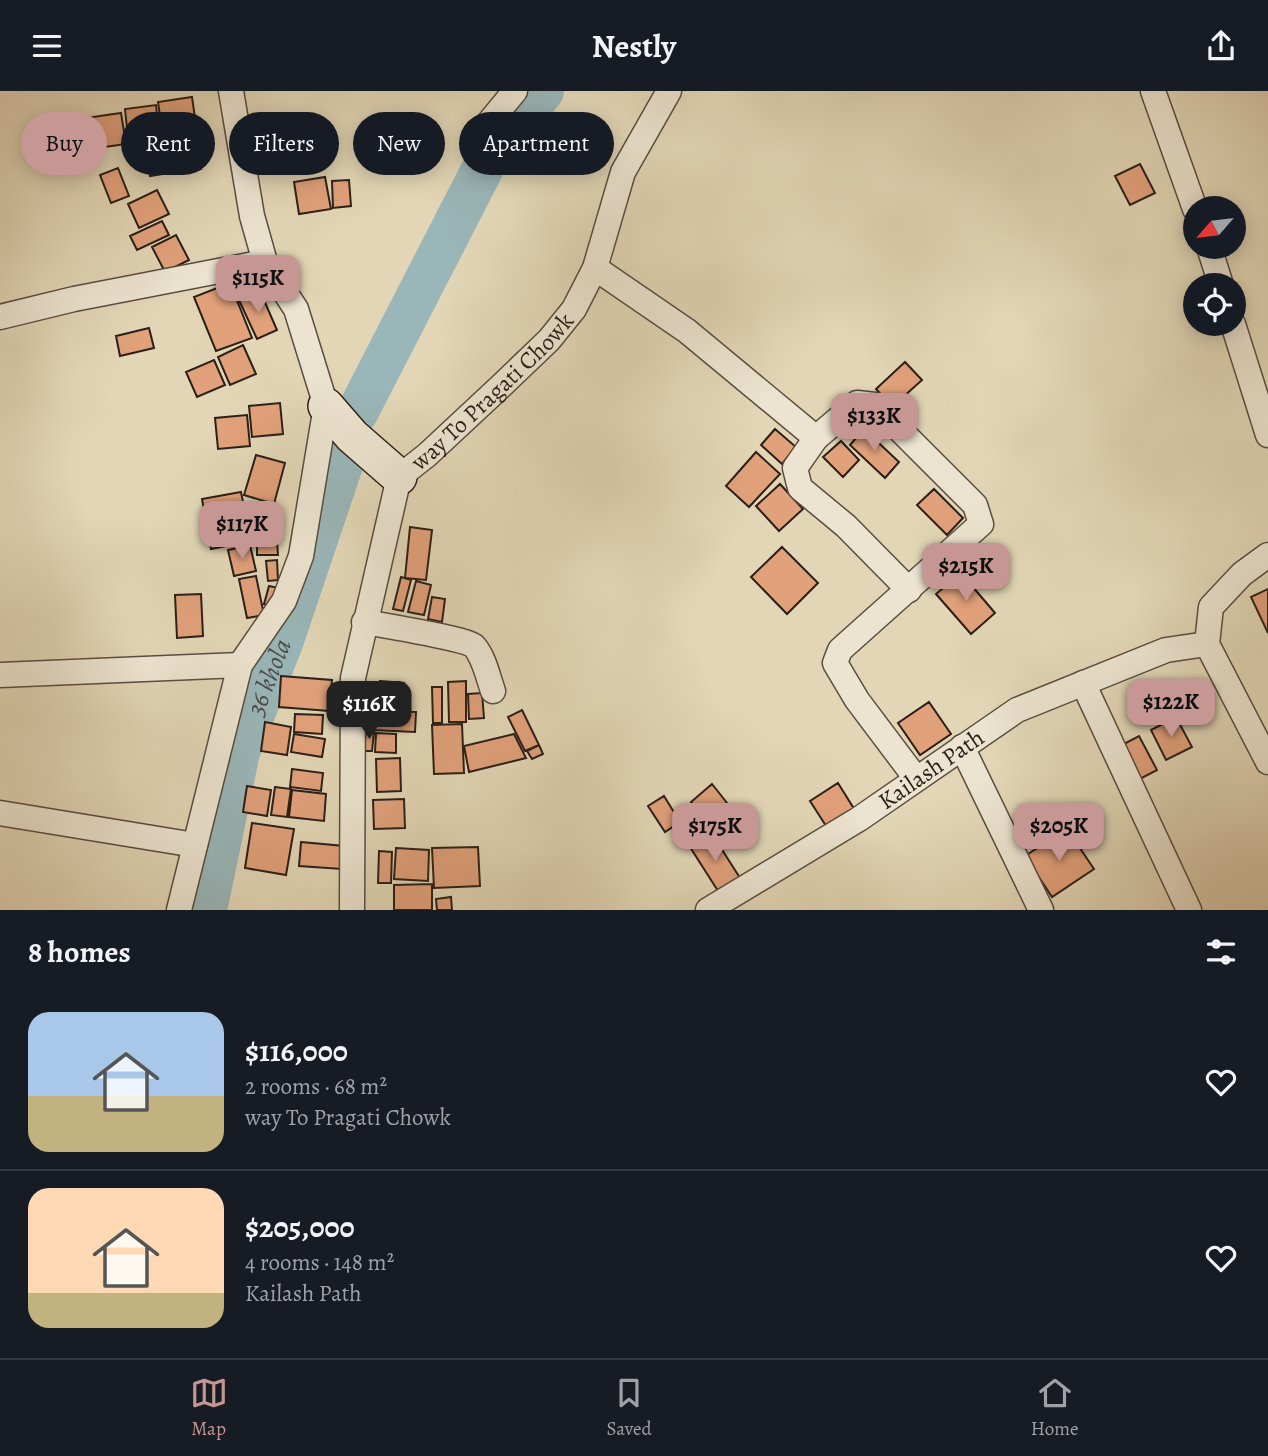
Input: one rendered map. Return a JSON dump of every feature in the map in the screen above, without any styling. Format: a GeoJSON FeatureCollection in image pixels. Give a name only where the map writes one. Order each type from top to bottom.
{"type":"FeatureCollection","features":[{"type":"Feature","properties":{"kind":"street"},"geometry":{"type":"LineString","coordinates":[[231,91],[252,216],[265,262],[296,309],[326,406],[352,436],[398,477]]}},
{"type":"Feature","properties":{"kind":"street"},"geometry":{"type":"LineString","coordinates":[[498,112],[515,91]]}},
{"type":"Feature","properties":{"kind":"street","name":"way To Pragati Chowk"},"geometry":{"type":"LineString","coordinates":[[352,910],[353,678],[398,477],[427,455],[549,340],[574,309],[595,268],[623,171],[669,91]]}},
{"type":"Feature","properties":{"kind":"street"},"geometry":{"type":"LineString","coordinates":[[1153,91],[1190,196]]}},
{"type":"Feature","properties":{"kind":"street"},"geometry":{"type":"LineString","coordinates":[[0,317],[265,262]]}},
{"type":"Feature","properties":{"kind":"street"},"geometry":{"type":"LineString","coordinates":[[595,268],[687,331],[816,438]]}},
{"type":"Feature","properties":{"kind":"street"},"geometry":{"type":"LineString","coordinates":[[1237,336],[1268,435]]}},
{"type":"Feature","properties":{"kind":"street"},"geometry":{"type":"LineString","coordinates":[[909,590],[846,526],[800,488],[795,468],[816,438],[857,403],[875,405],[975,505],[981,524],[909,590],[840,650],[835,663],[857,700],[915,777]]}},
{"type":"Feature","properties":{"kind":"street"},"geometry":{"type":"LineString","coordinates":[[179,910],[240,665],[284,601],[301,556],[326,406]]}},
{"type":"Feature","properties":{"kind":"street"},"geometry":{"type":"LineString","coordinates":[[1268,555],[1242,574],[1211,607],[1207,644],[1268,762]]}},
{"type":"Feature","properties":{"kind":"street"},"geometry":{"type":"LineString","coordinates":[[364,622],[441,638],[464,639],[474,646],[493,691]]}},
{"type":"Feature","properties":{"kind":"street","name":"Kailash Path"},"geometry":{"type":"LineString","coordinates":[[708,910],[859,819],[915,777],[1017,710],[1166,650],[1207,644]]}},
{"type":"Feature","properties":{"kind":"street"},"geometry":{"type":"LineString","coordinates":[[0,675],[240,665]]}},
{"type":"Feature","properties":{"kind":"street"},"geometry":{"type":"LineString","coordinates":[[1083,683],[1189,910]]}},
{"type":"Feature","properties":{"kind":"street"},"geometry":{"type":"LineString","coordinates":[[962,747],[1041,910]]}},
{"type":"Feature","properties":{"kind":"street"},"geometry":{"type":"LineString","coordinates":[[0,813],[195,845]]}},
{"type":"Feature","properties":{"kind":"building"},"geometry":{"type":"Polygon","coordinates":[[[192,97],[194,112],[159,112],[158,102],[192,97]]]}},
{"type":"Feature","properties":{"kind":"building"},"geometry":{"type":"Polygon","coordinates":[[[156,105],[157,112],[125,112],[125,109],[156,105]]]}},
{"type":"Feature","properties":{"kind":"building"},"geometry":{"type":"Polygon","coordinates":[[[121,113],[121,145],[107,147],[107,115],[121,113]]]}},
{"type":"Feature","properties":{"kind":"building"},"geometry":{"type":"Polygon","coordinates":[[[1140,164],[1155,193],[1130,205],[1115,176],[1140,164]]]}},
{"type":"Feature","properties":{"kind":"building"},"geometry":{"type":"Polygon","coordinates":[[[118,168],[129,196],[111,203],[100,175],[107,175],[107,172],[118,168]]]}},
{"type":"Feature","properties":{"kind":"building"},"geometry":{"type":"Polygon","coordinates":[[[325,177],[331,209],[299,214],[294,182],[325,177]]]}},
{"type":"Feature","properties":{"kind":"building"},"geometry":{"type":"Polygon","coordinates":[[[349,180],[351,206],[333,208],[332,181],[349,180]]]}},
{"type":"Feature","properties":{"kind":"building"},"geometry":{"type":"Polygon","coordinates":[[[157,190],[169,214],[139,228],[128,204],[157,190]]]}},
{"type":"Feature","properties":{"kind":"building"},"geometry":{"type":"Polygon","coordinates":[[[162,221],[169,235],[137,250],[130,236],[162,221]]]}},
{"type":"Feature","properties":{"kind":"building"},"geometry":{"type":"Polygon","coordinates":[[[176,235],[189,260],[165,272],[152,247],[176,235]]]}},
{"type":"Feature","properties":{"kind":"building"},"geometry":{"type":"Polygon","coordinates":[[[230,283],[252,338],[216,351],[194,297],[230,283]]]}},
{"type":"Feature","properties":{"kind":"building"},"geometry":{"type":"Polygon","coordinates":[[[260,291],[277,330],[257,339],[239,300],[260,291]]]}},
{"type":"Feature","properties":{"kind":"building"},"geometry":{"type":"Polygon","coordinates":[[[149,328],[154,348],[120,356],[116,336],[149,328]]]}},
{"type":"Feature","properties":{"kind":"building"},"geometry":{"type":"Polygon","coordinates":[[[243,345],[256,374],[230,385],[218,357],[243,345]]]}},
{"type":"Feature","properties":{"kind":"building"},"geometry":{"type":"Polygon","coordinates":[[[214,360],[225,385],[197,397],[186,372],[214,360]]]}},
{"type":"Feature","properties":{"kind":"building"},"geometry":{"type":"Polygon","coordinates":[[[905,362],[922,380],[892,407],[876,389],[905,362]]]}},
{"type":"Feature","properties":{"kind":"building"},"geometry":{"type":"Polygon","coordinates":[[[280,403],[283,434],[252,437],[249,406],[280,403]]]}},
{"type":"Feature","properties":{"kind":"building"},"geometry":{"type":"Polygon","coordinates":[[[247,415],[250,446],[218,449],[215,418],[247,415]]]}},
{"type":"Feature","properties":{"kind":"building"},"geometry":{"type":"Polygon","coordinates":[[[775,429],[796,447],[782,464],[761,445],[775,429]]]}},
{"type":"Feature","properties":{"kind":"building"},"geometry":{"type":"Polygon","coordinates":[[[864,429],[899,462],[885,478],[850,445],[864,429]]]}},
{"type":"Feature","properties":{"kind":"building"},"geometry":{"type":"Polygon","coordinates":[[[841,441],[859,460],[843,477],[823,457],[841,441]]]}},
{"type":"Feature","properties":{"kind":"building"},"geometry":{"type":"Polygon","coordinates":[[[756,452],[780,474],[749,507],[726,486],[756,452]]]}},
{"type":"Feature","properties":{"kind":"building"},"geometry":{"type":"Polygon","coordinates":[[[256,455],[285,463],[274,504],[244,495],[256,455]]]}},
{"type":"Feature","properties":{"kind":"building"},"geometry":{"type":"Polygon","coordinates":[[[780,484],[803,509],[779,531],[756,506],[780,484]]]}},
{"type":"Feature","properties":{"kind":"building"},"geometry":{"type":"Polygon","coordinates":[[[934,489],[963,518],[947,535],[917,505],[934,489]]]}},
{"type":"Feature","properties":{"kind":"building"},"geometry":{"type":"Polygon","coordinates":[[[241,492],[251,541],[211,549],[202,499],[241,492]]]}},
{"type":"Feature","properties":{"kind":"building"},"geometry":{"type":"Polygon","coordinates":[[[410,527],[432,530],[426,580],[405,578],[410,527]]]}},
{"type":"Feature","properties":{"kind":"building"},"geometry":{"type":"Polygon","coordinates":[[[277,541],[278,555],[257,555],[257,542],[277,541]]]}},
{"type":"Feature","properties":{"kind":"building"},"geometry":{"type":"Polygon","coordinates":[[[250,545],[256,571],[234,576],[228,550],[250,545]]]}},
{"type":"Feature","properties":{"kind":"building"},"geometry":{"type":"Polygon","coordinates":[[[782,547],[818,583],[787,614],[751,577],[782,547]]]}},
{"type":"Feature","properties":{"kind":"building"},"geometry":{"type":"Polygon","coordinates":[[[277,560],[278,580],[268,581],[266,561],[277,560]]]}},
{"type":"Feature","properties":{"kind":"building"},"geometry":{"type":"Polygon","coordinates":[[[961,573],[995,613],[971,634],[936,594],[961,573]]]}},
{"type":"Feature","properties":{"kind":"building"},"geometry":{"type":"Polygon","coordinates":[[[256,576],[264,615],[247,618],[239,579],[256,576]]]}},
{"type":"Feature","properties":{"kind":"building"},"geometry":{"type":"Polygon","coordinates":[[[401,577],[411,580],[403,611],[393,609],[401,577]]]}},
{"type":"Feature","properties":{"kind":"building"},"geometry":{"type":"Polygon","coordinates":[[[416,581],[431,585],[424,615],[408,612],[416,581]]]}},
{"type":"Feature","properties":{"kind":"building"},"geometry":{"type":"Polygon","coordinates":[[[269,586],[279,588],[274,607],[264,604],[269,586]]]}},
{"type":"Feature","properties":{"kind":"building"},"geometry":{"type":"Polygon","coordinates":[[[1268,589],[1268,633],[1251,597],[1268,589]]]}},
{"type":"Feature","properties":{"kind":"building"},"geometry":{"type":"Polygon","coordinates":[[[201,594],[203,636],[177,638],[175,595],[201,594]]]}},
{"type":"Feature","properties":{"kind":"building"},"geometry":{"type":"Polygon","coordinates":[[[432,597],[445,599],[442,622],[428,619],[432,597]]]}},
{"type":"Feature","properties":{"kind":"building"},"geometry":{"type":"Polygon","coordinates":[[[281,676],[332,680],[329,711],[279,707],[281,676]]]}},
{"type":"Feature","properties":{"kind":"building"},"geometry":{"type":"Polygon","coordinates":[[[380,681],[404,683],[402,710],[379,708],[380,681]]]}},
{"type":"Feature","properties":{"kind":"building"},"geometry":{"type":"Polygon","coordinates":[[[466,681],[466,722],[449,722],[448,682],[466,681]]]}},
{"type":"Feature","properties":{"kind":"building"},"geometry":{"type":"Polygon","coordinates":[[[432,687],[442,687],[442,723],[433,723],[432,687]]]}},
{"type":"Feature","properties":{"kind":"building"},"geometry":{"type":"Polygon","coordinates":[[[482,693],[484,718],[469,719],[468,694],[482,693]]]}},
{"type":"Feature","properties":{"kind":"building"},"geometry":{"type":"Polygon","coordinates":[[[929,702],[951,734],[920,755],[898,723],[929,702]]]}},
{"type":"Feature","properties":{"kind":"building"},"geometry":{"type":"Polygon","coordinates":[[[367,710],[373,710],[371,731],[365,730],[367,710]]]}},
{"type":"Feature","properties":{"kind":"building"},"geometry":{"type":"Polygon","coordinates":[[[375,710],[416,712],[415,732],[373,730],[375,710]]]}},
{"type":"Feature","properties":{"kind":"building"},"geometry":{"type":"Polygon","coordinates":[[[522,710],[539,745],[525,751],[508,717],[522,710]]]}},
{"type":"Feature","properties":{"kind":"building"},"geometry":{"type":"Polygon","coordinates":[[[295,714],[323,715],[322,734],[294,732],[295,714]]]}},
{"type":"Feature","properties":{"kind":"building"},"geometry":{"type":"Polygon","coordinates":[[[1176,717],[1192,747],[1166,760],[1151,730],[1176,717]]]}},
{"type":"Feature","properties":{"kind":"building"},"geometry":{"type":"Polygon","coordinates":[[[265,722],[291,727],[287,755],[261,751],[265,722]]]}},
{"type":"Feature","properties":{"kind":"building"},"geometry":{"type":"Polygon","coordinates":[[[462,724],[464,773],[434,774],[432,725],[462,724]]]}},
{"type":"Feature","properties":{"kind":"building"},"geometry":{"type":"Polygon","coordinates":[[[366,731],[374,732],[372,751],[364,751],[366,731]]]}},
{"type":"Feature","properties":{"kind":"building"},"geometry":{"type":"Polygon","coordinates":[[[376,733],[396,734],[396,753],[375,752],[376,733]]]}},
{"type":"Feature","properties":{"kind":"building"},"geometry":{"type":"Polygon","coordinates":[[[294,734],[325,739],[322,757],[291,752],[294,734]]]}},
{"type":"Feature","properties":{"kind":"building"},"geometry":{"type":"Polygon","coordinates":[[[514,734],[526,758],[469,772],[464,746],[514,734]]]}},
{"type":"Feature","properties":{"kind":"building"},"geometry":{"type":"Polygon","coordinates":[[[1139,736],[1157,770],[1138,780],[1120,746],[1139,736]]]}},
{"type":"Feature","properties":{"kind":"building"},"geometry":{"type":"Polygon","coordinates":[[[539,745],[543,754],[532,759],[527,751],[539,745]]]}},
{"type":"Feature","properties":{"kind":"building"},"geometry":{"type":"Polygon","coordinates":[[[400,758],[401,791],[377,792],[376,759],[400,758]]]}},
{"type":"Feature","properties":{"kind":"building"},"geometry":{"type":"Polygon","coordinates":[[[292,769],[323,773],[321,791],[290,787],[292,769]]]}},
{"type":"Feature","properties":{"kind":"building"},"geometry":{"type":"Polygon","coordinates":[[[838,783],[856,812],[828,829],[810,801],[838,783]]]}},
{"type":"Feature","properties":{"kind":"building"},"geometry":{"type":"Polygon","coordinates":[[[712,784],[739,818],[718,835],[691,802],[712,784]]]}},
{"type":"Feature","properties":{"kind":"building"},"geometry":{"type":"Polygon","coordinates":[[[247,786],[271,790],[267,816],[243,812],[247,786]]]}},
{"type":"Feature","properties":{"kind":"building"},"geometry":{"type":"Polygon","coordinates":[[[275,787],[291,789],[287,817],[271,815],[275,787]]]}},
{"type":"Feature","properties":{"kind":"building"},"geometry":{"type":"Polygon","coordinates":[[[292,790],[326,794],[324,821],[289,817],[292,790]]]}},
{"type":"Feature","properties":{"kind":"building"},"geometry":{"type":"Polygon","coordinates":[[[664,796],[680,822],[665,832],[648,806],[664,796]]]}},
{"type":"Feature","properties":{"kind":"building"},"geometry":{"type":"Polygon","coordinates":[[[404,799],[405,828],[374,829],[373,800],[404,799]]]}},
{"type":"Feature","properties":{"kind":"building"},"geometry":{"type":"Polygon","coordinates":[[[252,823],[294,829],[286,875],[245,868],[252,823]]]}},
{"type":"Feature","properties":{"kind":"building"},"geometry":{"type":"Polygon","coordinates":[[[1067,829],[1094,869],[1052,897],[1025,856],[1067,829]]]}},
{"type":"Feature","properties":{"kind":"building"},"geometry":{"type":"Polygon","coordinates":[[[712,834],[740,878],[718,891],[690,847],[712,834]]]}},
{"type":"Feature","properties":{"kind":"building"},"geometry":{"type":"Polygon","coordinates":[[[301,842],[344,846],[342,869],[299,866],[301,842]]]}},
{"type":"Feature","properties":{"kind":"building"},"geometry":{"type":"Polygon","coordinates":[[[478,847],[480,886],[434,888],[432,848],[478,847]]]}},
{"type":"Feature","properties":{"kind":"building"},"geometry":{"type":"Polygon","coordinates":[[[396,848],[429,850],[428,881],[394,879],[396,848]]]}},
{"type":"Feature","properties":{"kind":"building"},"geometry":{"type":"Polygon","coordinates":[[[379,851],[392,852],[391,883],[378,883],[379,851]]]}},
{"type":"Feature","properties":{"kind":"building"},"geometry":{"type":"Polygon","coordinates":[[[432,884],[432,910],[394,910],[394,885],[432,884]]]}},
{"type":"Feature","properties":{"kind":"building"},"geometry":{"type":"Polygon","coordinates":[[[451,897],[452,910],[437,910],[436,899],[451,897]]]}},
{"type":"Feature","properties":{"kind":"waterway","name":"36 khola"},"geometry":{"type":"LineString","coordinates":[[357,413],[485,164],[543,91]]}},
{"type":"Feature","properties":{"kind":"waterway","name":"36 khola"},"geometry":{"type":"LineString","coordinates":[[206,910],[239,752],[283,640],[347,450]]}}]}
